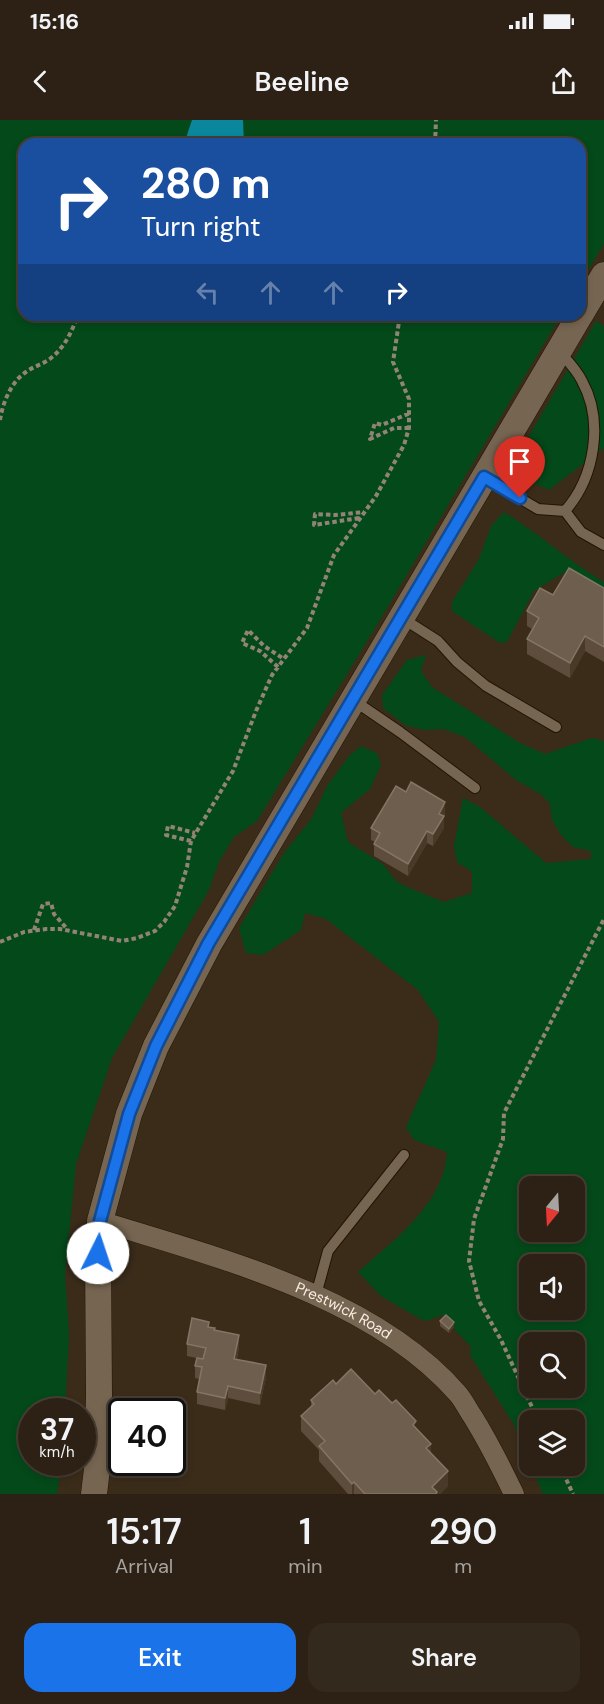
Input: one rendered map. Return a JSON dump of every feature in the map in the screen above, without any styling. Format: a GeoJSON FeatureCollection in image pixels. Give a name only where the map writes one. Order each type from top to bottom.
{"type":"FeatureCollection","features":[{"type":"Feature","properties":{"kind":"street"},"geometry":{"type":"LineString","coordinates":[[586,307],[600,289]]}},
{"type":"Feature","properties":{"kind":"street"},"geometry":{"type":"LineString","coordinates":[[94,1494],[99,1405],[98,1253],[100,1221],[129,1114],[156,1046],[208,944],[576,321]]}},
{"type":"Feature","properties":{"kind":"street","name":"Prestwick Road"},"geometry":{"type":"LineString","coordinates":[[100,1221],[211,1256],[328,1299],[413,1351],[459,1395],[495,1452],[514,1494]]}},
{"type":"Feature","properties":{"kind":"lane"},"geometry":{"type":"LineString","coordinates":[[559,351],[582,380],[591,404],[595,428],[590,466],[577,498],[565,511]]}},
{"type":"Feature","properties":{"kind":"lane"},"geometry":{"type":"LineString","coordinates":[[484,477],[538,509],[565,511],[581,532],[604,545]]}},
{"type":"Feature","properties":{"kind":"lane"},"geometry":{"type":"LineString","coordinates":[[401,618],[438,641],[457,662],[486,686],[556,727]]}},
{"type":"Feature","properties":{"kind":"lane"},"geometry":{"type":"LineString","coordinates":[[353,700],[400,732],[475,789]]}},
{"type":"Feature","properties":{"kind":"lane"},"geometry":{"type":"LineString","coordinates":[[316,1295],[328,1251],[404,1155]]}},
{"type":"Feature","properties":{"kind":"path"},"geometry":{"type":"LineString","coordinates":[[435,138],[436,120]]}},
{"type":"Feature","properties":{"kind":"path"},"geometry":{"type":"LineString","coordinates":[[0,420],[5,401],[17,380],[26,372],[51,358],[63,346],[75,321]]}},
{"type":"Feature","properties":{"kind":"path"},"geometry":{"type":"LineString","coordinates":[[0,942],[24,932],[53,929],[122,941],[137,938],[155,931],[175,906],[187,867],[191,841],[233,771],[272,675],[307,628],[331,562],[396,463],[404,445],[409,428],[409,399],[393,362],[399,321]]}},
{"type":"Feature","properties":{"kind":"path"},"geometry":{"type":"LineString","coordinates":[[409,428],[394,428],[370,439],[375,423],[382,425],[410,413]]}},
{"type":"Feature","properties":{"kind":"path"},"geometry":{"type":"LineString","coordinates":[[360,518],[314,525],[315,514],[335,515],[364,512]]}},
{"type":"Feature","properties":{"kind":"path"},"geometry":{"type":"LineString","coordinates":[[278,667],[260,651],[242,643],[248,630],[264,646],[284,659]]}},
{"type":"Feature","properties":{"kind":"path"},"geometry":{"type":"LineString","coordinates":[[191,841],[166,835],[168,826],[195,833]]}},
{"type":"Feature","properties":{"kind":"path"},"geometry":{"type":"LineString","coordinates":[[34,930],[43,904],[51,903],[54,914],[69,930]]}},
{"type":"Feature","properties":{"kind":"path"},"geometry":{"type":"LineString","coordinates":[[533,1410],[501,1340],[479,1301],[469,1262],[474,1219],[503,1139],[504,1113],[604,919]]}},
{"type":"Feature","properties":{"kind":"path"},"geometry":{"type":"LineString","coordinates":[[565,1476],[573,1494]]}},
{"type":"Feature","properties":{"kind":"green space"},"geometry":{"type":"Polygon","coordinates":[[[0,120],[604,120],[604,244],[586,273],[586,138],[18,138],[18,321],[557,321],[374,630],[257,821],[234,837],[219,862],[209,890],[112,1058],[76,1164],[65,1275],[69,1334],[66,1398],[18,1398],[18,1476],[60,1476],[57,1494],[0,1494],[0,120]]]}},
{"type":"Feature","properties":{"kind":"green space"},"geometry":{"type":"Polygon","coordinates":[[[596,321],[604,326],[604,448],[549,490],[508,472],[596,321]]]}},
{"type":"Feature","properties":{"kind":"green space"},"geometry":{"type":"Polygon","coordinates":[[[504,512],[604,582],[604,591],[563,573],[534,591],[507,642],[500,643],[452,611],[452,602],[479,559],[491,526],[504,512]]]}},
{"type":"Feature","properties":{"kind":"green space"},"geometry":{"type":"Polygon","coordinates":[[[426,655],[421,671],[432,687],[520,743],[545,754],[592,738],[604,741],[604,1494],[543,1494],[535,1476],[585,1476],[585,1410],[519,1410],[519,1438],[513,1423],[470,1355],[471,1347],[441,1315],[428,1321],[420,1319],[381,1296],[358,1272],[415,1220],[437,1188],[444,1171],[447,1152],[414,1140],[406,1127],[436,1060],[439,1022],[418,990],[326,919],[305,913],[301,930],[263,955],[246,953],[239,928],[284,853],[312,818],[327,786],[349,756],[361,746],[377,753],[381,765],[370,789],[341,813],[348,842],[383,864],[396,881],[407,887],[444,902],[472,893],[472,872],[457,862],[454,846],[463,798],[480,807],[546,863],[591,859],[591,851],[573,847],[561,835],[552,820],[550,804],[542,795],[516,780],[465,737],[443,729],[425,730],[405,725],[383,708],[382,695],[407,660],[426,655]]]}},
{"type":"Feature","properties":{"kind":"water"},"geometry":{"type":"Polygon","coordinates":[[[192,120],[243,120],[244,138],[186,138],[192,120]]]}},
{"type":"Feature","properties":{"kind":"building"},"geometry":{"type":"Polygon","coordinates":[[[569,568],[604,588],[604,647],[585,636],[570,663],[527,639],[539,618],[527,611],[540,588],[553,595],[569,568]]]}},
{"type":"Feature","properties":{"kind":"building"},"geometry":{"type":"Polygon","coordinates":[[[411,782],[445,802],[439,814],[444,816],[433,834],[427,831],[408,864],[374,844],[380,833],[371,828],[396,786],[406,792],[411,782]]]}},
{"type":"Feature","properties":{"kind":"building"},"geometry":{"type":"Polygon","coordinates":[[[446,1315],[454,1322],[449,1329],[440,1321],[446,1315]]]}},
{"type":"Feature","properties":{"kind":"building"},"geometry":{"type":"Polygon","coordinates":[[[192,1318],[209,1322],[208,1327],[215,1328],[214,1330],[239,1335],[234,1359],[266,1365],[260,1393],[228,1386],[225,1398],[197,1392],[202,1367],[195,1366],[197,1358],[203,1359],[206,1348],[187,1344],[192,1318]]]}},
{"type":"Feature","properties":{"kind":"building"},"geometry":{"type":"Polygon","coordinates":[[[351,1369],[375,1394],[379,1390],[392,1403],[396,1400],[416,1421],[413,1425],[431,1444],[426,1448],[448,1471],[432,1487],[437,1492],[436,1494],[365,1494],[354,1482],[352,1484],[319,1446],[325,1441],[301,1416],[314,1404],[311,1400],[333,1380],[336,1384],[351,1369]]]}},
{"type":"Feature","properties":{"kind":"route"},"geometry":{"type":"LineString","coordinates":[[98,1253],[100,1221],[129,1114],[156,1046],[208,944],[484,477],[520,498]]}}]}
